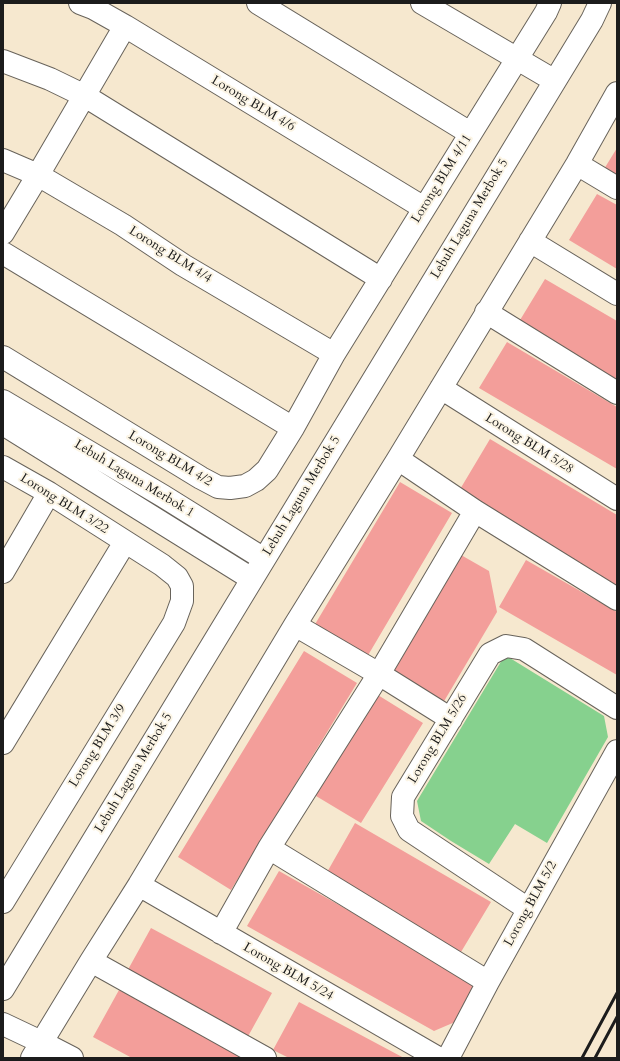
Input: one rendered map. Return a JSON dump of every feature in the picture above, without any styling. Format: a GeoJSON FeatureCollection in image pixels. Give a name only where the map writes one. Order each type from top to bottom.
{"type":"FeatureCollection","features":[{"type":"Feature","properties":{"kind":"street","name":"Lorong BLM 4/6"},"geometry":{"type":"LineString","coordinates":[[80,3],[93,8],[125,26],[424,208]]}},
{"type":"Feature","properties":{"kind":"street"},"geometry":{"type":"LineString","coordinates":[[258,3],[470,134]]}},
{"type":"Feature","properties":{"kind":"street"},"geometry":{"type":"LineString","coordinates":[[422,3],[450,10],[517,58],[554,81]]}},
{"type":"Feature","properties":{"kind":"street","name":"Lorong BLM 4/11"},"geometry":{"type":"LineString","coordinates":[[334,354],[546,12],[550,3]]}},
{"type":"Feature","properties":{"kind":"street","name":"Lebuh Laguna Merbok 5"},"geometry":{"type":"LineString","coordinates":[[3,989],[592,20],[600,3]]}},
{"type":"Feature","properties":{"kind":"street"},"geometry":{"type":"LineString","coordinates":[[3,233],[125,26]]}},
{"type":"Feature","properties":{"kind":"street"},"geometry":{"type":"LineString","coordinates":[[3,61],[50,79],[85,96],[381,279]]}},
{"type":"Feature","properties":{"kind":"street"},"geometry":{"type":"LineString","coordinates":[[36,1050],[139,885],[295,625],[398,459],[577,164],[617,93]]}},
{"type":"Feature","properties":{"kind":"street","name":"Lorong BLM 4/4"},"geometry":{"type":"LineString","coordinates":[[3,160],[38,175],[123,225],[184,265],[334,354]]}},
{"type":"Feature","properties":{"kind":"street"},"geometry":{"type":"LineString","coordinates":[[577,164],[617,188]]}},
{"type":"Feature","properties":{"kind":"street"},"geometry":{"type":"LineString","coordinates":[[530,240],[617,294]]}},
{"type":"Feature","properties":{"kind":"street"},"geometry":{"type":"LineString","coordinates":[[3,253],[293,428]]}},
{"type":"Feature","properties":{"kind":"street"},"geometry":{"type":"LineString","coordinates":[[486,312],[617,393]]}},
{"type":"Feature","properties":{"kind":"street","name":"Lorong BLM 4/2"},"geometry":{"type":"LineString","coordinates":[[3,357],[201,478],[218,487],[230,488],[245,486],[256,480],[267,470],[293,428],[334,354]]}},
{"type":"Feature","properties":{"kind":"street","name":"Lorong BLM 5/28"},"geometry":{"type":"LineString","coordinates":[[441,388],[617,499]]}},
{"type":"Feature","properties":{"kind":"street","name":"Lebuh Laguna Merbok 1"},"geometry":{"type":"LineString","coordinates":[[3,401],[163,496],[264,559]]}},
{"type":"Feature","properties":{"kind":"street","name":"Lebuh Laguna Merbok 1"},"geometry":{"type":"LineString","coordinates":[[3,424],[252,579]]}},
{"type":"Feature","properties":{"kind":"street"},"geometry":{"type":"LineString","coordinates":[[398,459],[475,511],[617,599]]}},
{"type":"Feature","properties":{"kind":"street","name":"Lorong BLM 3/22"},"geometry":{"type":"LineString","coordinates":[[3,467],[49,493],[162,565],[177,578],[182,586]]}},
{"type":"Feature","properties":{"kind":"street"},"geometry":{"type":"LineString","coordinates":[[4,568],[49,493]]}},
{"type":"Feature","properties":{"kind":"street"},"geometry":{"type":"LineString","coordinates":[[221,933],[270,848],[379,674],[475,511]]}},
{"type":"Feature","properties":{"kind":"street"},"geometry":{"type":"LineString","coordinates":[[3,743],[125,542]]}},
{"type":"Feature","properties":{"kind":"street","name":"Lorong BLM 3/9"},"geometry":{"type":"LineString","coordinates":[[3,902],[9,877],[174,623],[182,601],[182,586]]}},
{"type":"Feature","properties":{"kind":"street"},"geometry":{"type":"LineString","coordinates":[[295,625],[379,674],[451,719]]}},
{"type":"Feature","properties":{"kind":"street","name":"Lorong BLM 5/26"},"geometry":{"type":"LineString","coordinates":[[528,909],[409,830],[402,816],[403,797],[490,654],[506,646],[524,649],[617,708]]}},
{"type":"Feature","properties":{"kind":"street","name":"Lorong BLM 5/2"},"geometry":{"type":"LineString","coordinates":[[448,1058],[528,909],[617,751]]}},
{"type":"Feature","properties":{"kind":"street"},"geometry":{"type":"LineString","coordinates":[[270,848],[488,982]]}},
{"type":"Feature","properties":{"kind":"street","name":"Lorong BLM 5/24"},"geometry":{"type":"LineString","coordinates":[[139,885],[438,1058]]}},
{"type":"Feature","properties":{"kind":"street"},"geometry":{"type":"LineString","coordinates":[[91,961],[265,1058]]}},
{"type":"Feature","properties":{"kind":"street"},"geometry":{"type":"LineString","coordinates":[[3,1024],[36,1050],[72,1058]]}},
{"type":"Feature","properties":{"kind":"green space"},"geometry":{"type":"Polygon","coordinates":[[[505,655],[604,716],[608,737],[547,843],[515,824],[489,864],[421,821],[417,801],[505,655]]]}},
{"type":"Feature","properties":{"kind":"building"},"geometry":{"type":"Polygon","coordinates":[[[617,148],[617,184],[601,174],[617,148]]]}},
{"type":"Feature","properties":{"kind":"building"},"geometry":{"type":"Polygon","coordinates":[[[597,194],[617,205],[617,269],[569,240],[597,194]]]}},
{"type":"Feature","properties":{"kind":"building"},"geometry":{"type":"Polygon","coordinates":[[[545,279],[617,321],[617,384],[517,325],[545,279]]]}},
{"type":"Feature","properties":{"kind":"building"},"geometry":{"type":"Polygon","coordinates":[[[507,342],[617,407],[617,469],[479,388],[507,342]]]}},
{"type":"Feature","properties":{"kind":"building"},"geometry":{"type":"Polygon","coordinates":[[[490,439],[617,515],[617,586],[459,491],[490,439]]]}},
{"type":"Feature","properties":{"kind":"building"},"geometry":{"type":"Polygon","coordinates":[[[400,482],[452,513],[367,657],[314,626],[400,482]]]}},
{"type":"Feature","properties":{"kind":"building"},"geometry":{"type":"Polygon","coordinates":[[[454,551],[489,571],[497,612],[440,708],[381,674],[454,551]]]}},
{"type":"Feature","properties":{"kind":"building"},"geometry":{"type":"Polygon","coordinates":[[[526,560],[617,612],[617,675],[499,607],[526,560]]]}},
{"type":"Feature","properties":{"kind":"building"},"geometry":{"type":"Polygon","coordinates":[[[304,651],[357,683],[231,890],[178,857],[304,651]]]}},
{"type":"Feature","properties":{"kind":"building"},"geometry":{"type":"Polygon","coordinates":[[[373,692],[423,723],[361,823],[311,793],[373,692]]]}},
{"type":"Feature","properties":{"kind":"building"},"geometry":{"type":"Polygon","coordinates":[[[355,823],[491,902],[461,952],[326,874],[355,823]]]}},
{"type":"Feature","properties":{"kind":"building"},"geometry":{"type":"Polygon","coordinates":[[[279,871],[477,983],[455,1022],[434,1031],[247,926],[279,871]]]}},
{"type":"Feature","properties":{"kind":"building"},"geometry":{"type":"Polygon","coordinates":[[[151,928],[272,993],[246,1040],[125,975],[151,928]]]}},
{"type":"Feature","properties":{"kind":"building"},"geometry":{"type":"Polygon","coordinates":[[[119,990],[240,1054],[238,1058],[132,1058],[93,1037],[119,990]]]}},
{"type":"Feature","properties":{"kind":"building"},"geometry":{"type":"Polygon","coordinates":[[[299,1002],[404,1058],[289,1058],[273,1050],[299,1002]]]}},
{"type":"Feature","properties":{"kind":"railway"},"geometry":{"type":"LineString","coordinates":[[582,1058],[617,993]]}},
{"type":"Feature","properties":{"kind":"railway"},"geometry":{"type":"LineString","coordinates":[[595,1058],[617,1017]]}}]}
